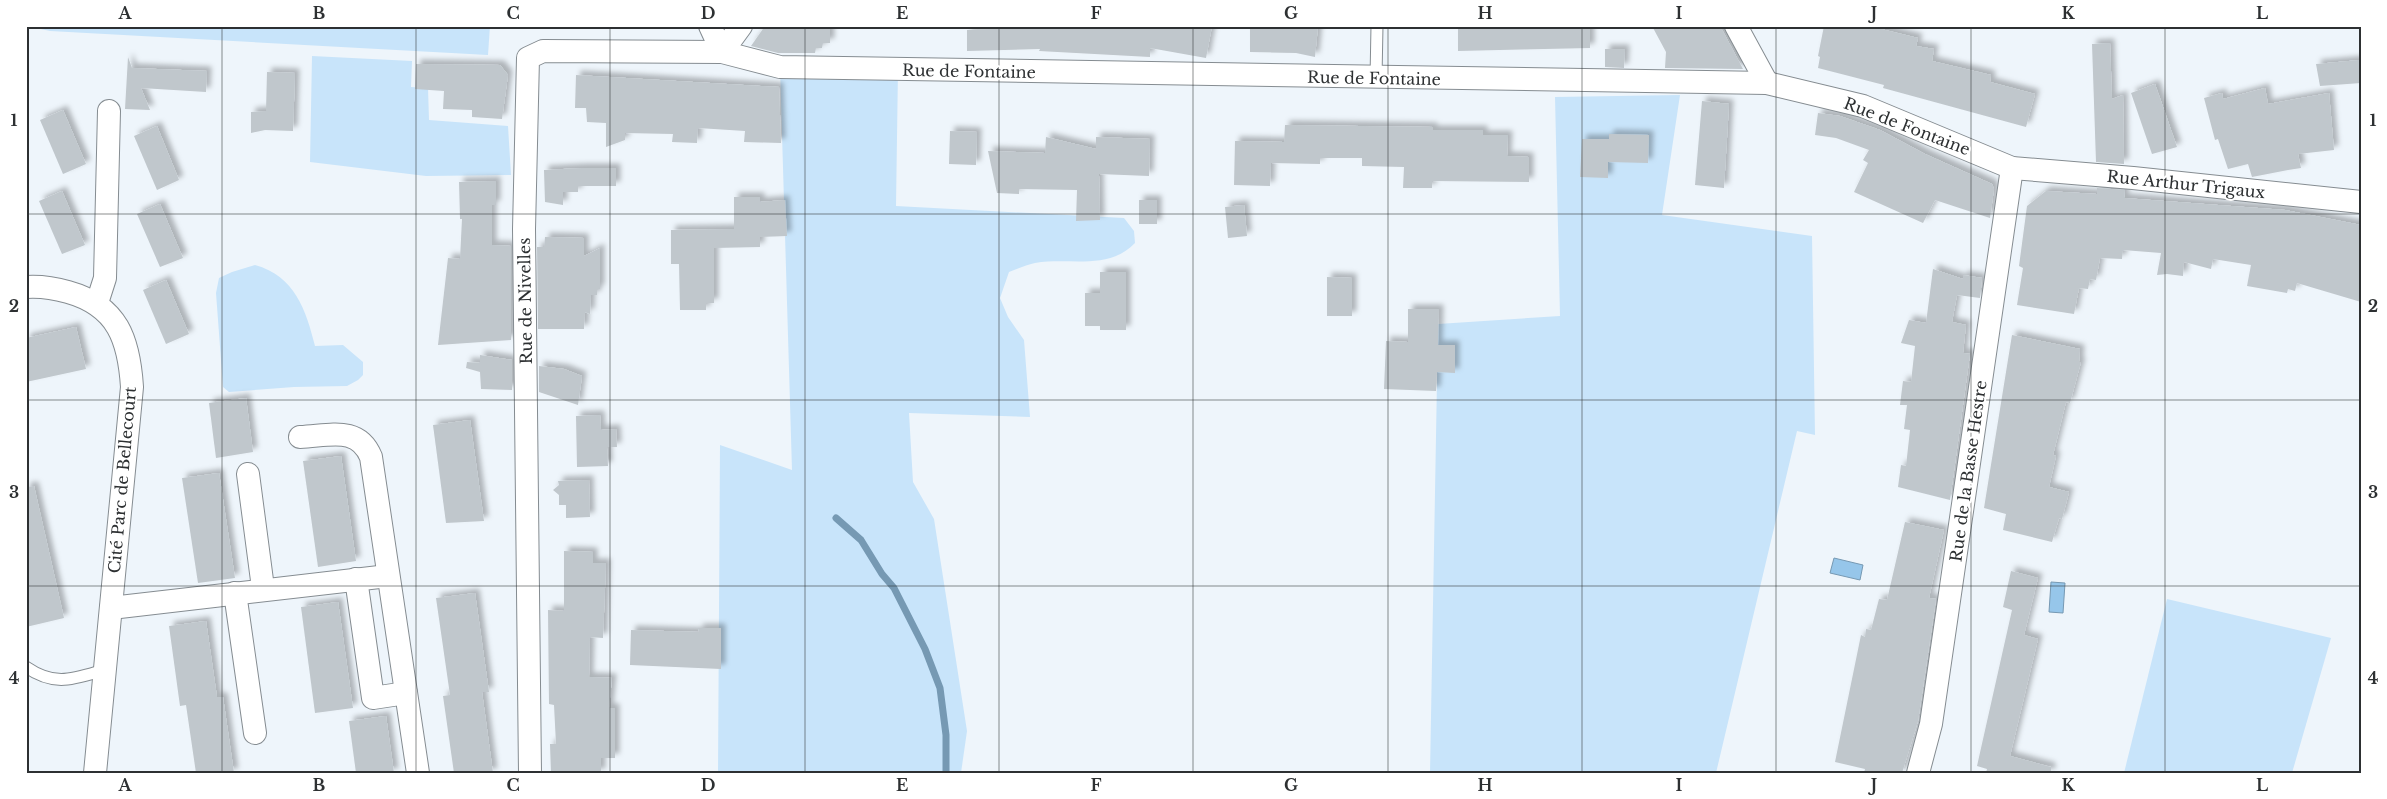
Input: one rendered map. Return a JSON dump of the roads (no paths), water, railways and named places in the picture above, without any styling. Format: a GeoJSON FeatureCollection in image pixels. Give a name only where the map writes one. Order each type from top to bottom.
{"type":"FeatureCollection","features":[{"type":"Feature","properties":{"kind":"street"},"geometry":{"type":"LineString","coordinates":[[710,26],[722,52],[741,26]]}},
{"type":"Feature","properties":{"kind":"street"},"geometry":{"type":"LineString","coordinates":[[1736,26],[1767,82]]}},
{"type":"Feature","properties":{"kind":"street","name":"Rue de Nivelles"},"geometry":{"type":"LineString","coordinates":[[530,773],[524,229],[528,58],[543,51],[722,52]]}},
{"type":"Feature","properties":{"kind":"street","name":"Rue de Fontaine"},"geometry":{"type":"LineString","coordinates":[[722,52],[780,67],[1376,78],[1767,82],[1863,106],[2012,168]]}},
{"type":"Feature","properties":{"kind":"street"},"geometry":{"type":"LineString","coordinates":[[97,304],[106,278],[109,112]]}},
{"type":"Feature","properties":{"kind":"street","name":"Rue Arthur Trigaux"},"geometry":{"type":"LineString","coordinates":[[2012,168],[2133,178],[2361,202]]}},
{"type":"Feature","properties":{"kind":"street","name":"Rue de la Basse Hestre"},"geometry":{"type":"LineString","coordinates":[[1918,773],[1931,724],[2012,168]]}},
{"type":"Feature","properties":{"kind":"street","name":"Cité Parc de Bellecourt"},"geometry":{"type":"LineString","coordinates":[[26,287],[51,288],[97,304],[112,318],[123,337],[131,366],[132,387],[95,773]]}},
{"type":"Feature","properties":{"kind":"street"},"geometry":{"type":"LineString","coordinates":[[300,437],[346,435],[362,440],[371,457],[418,773]]}},
{"type":"Feature","properties":{"kind":"street"},"geometry":{"type":"LineString","coordinates":[[248,474],[264,588]]}},
{"type":"Feature","properties":{"kind":"street"},"geometry":{"type":"LineString","coordinates":[[110,608],[264,588],[388,576]]}},
{"type":"Feature","properties":{"kind":"street"},"geometry":{"type":"LineString","coordinates":[[356,578],[373,698],[406,694]]}},
{"type":"Feature","properties":{"kind":"street"},"geometry":{"type":"LineString","coordinates":[[235,593],[255,733]]}},
{"type":"Feature","properties":{"kind":"lane"},"geometry":{"type":"LineString","coordinates":[[1376,78],[1377,26]]}},
{"type":"Feature","properties":{"kind":"lane"},"geometry":{"type":"LineString","coordinates":[[26,667],[41,677],[58,680],[74,679],[104,670]]}},
{"type":"Feature","properties":{"kind":"waterway"},"geometry":{"type":"LineString","coordinates":[[836,518],[861,540],[882,574],[894,588],[925,649],[940,688],[946,735],[946,773]]}}]}
